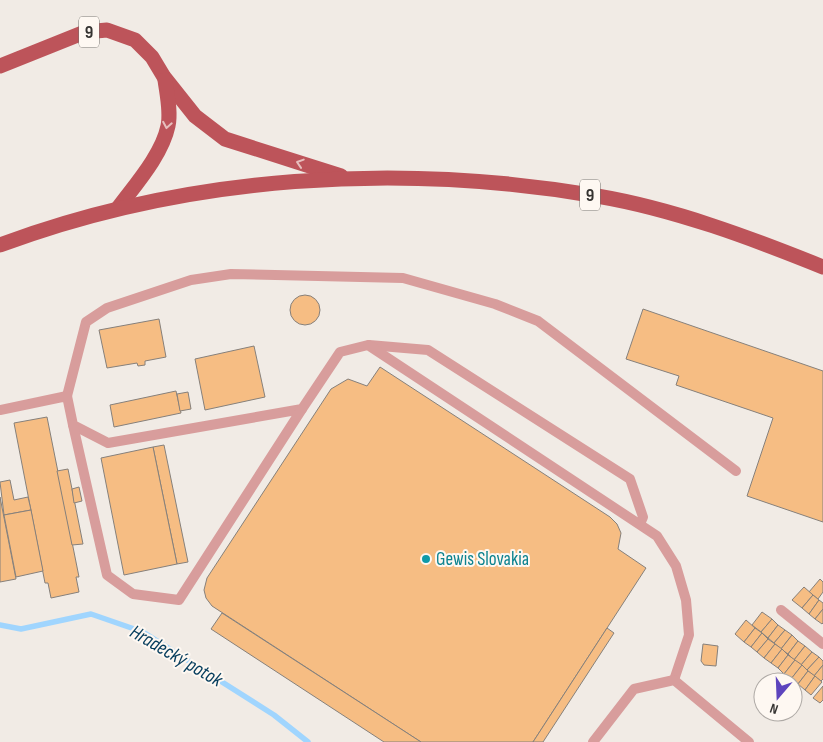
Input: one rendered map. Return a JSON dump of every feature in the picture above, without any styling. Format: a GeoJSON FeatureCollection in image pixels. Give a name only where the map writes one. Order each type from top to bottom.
{"type":"FeatureCollection","features":[{"type":"Feature","properties":{"kind":"main road","name":"9"},"geometry":{"type":"LineString","coordinates":[[0,66],[85,32],[107,30],[135,40],[152,57],[164,77],[195,116],[225,139],[347,178]]}},
{"type":"Feature","properties":{"kind":"main road","name":"9"},"geometry":{"type":"LineString","coordinates":[[118,208],[143,176],[156,154],[168,126],[169,103],[164,77]]}},
{"type":"Feature","properties":{"kind":"main road","name":"9"},"geometry":{"type":"LineString","coordinates":[[0,245],[118,208],[225,188],[347,178],[428,178],[492,182],[598,196],[682,217],[772,246],[823,267]]}},
{"type":"Feature","properties":{"kind":"lane"},"geometry":{"type":"LineString","coordinates":[[640,524],[643,517],[630,479],[428,350],[368,345],[340,352],[179,600],[132,594],[107,576],[66,396],[86,322],[107,308],[191,280],[231,274],[403,278],[495,304],[538,321],[736,471]]}},
{"type":"Feature","properties":{"kind":"lane"},"geometry":{"type":"LineString","coordinates":[[368,345],[657,536],[676,566],[686,600],[689,635],[674,680]]}},
{"type":"Feature","properties":{"kind":"lane"},"geometry":{"type":"LineString","coordinates":[[0,410],[66,396]]}},
{"type":"Feature","properties":{"kind":"lane"},"geometry":{"type":"LineString","coordinates":[[73,425],[108,443],[302,410]]}},
{"type":"Feature","properties":{"kind":"lane"},"geometry":{"type":"LineString","coordinates":[[781,610],[823,644]]}},
{"type":"Feature","properties":{"kind":"lane"},"geometry":{"type":"LineString","coordinates":[[593,742],[634,689],[674,680]]}},
{"type":"Feature","properties":{"kind":"lane"},"geometry":{"type":"LineString","coordinates":[[674,680],[749,742]]}},
{"type":"Feature","properties":{"kind":"building"},"geometry":{"type":"Polygon","coordinates":[[[305,295],[311,296],[319,304],[319,316],[311,324],[305,325],[299,324],[291,316],[290,310],[291,304],[299,296],[305,295]]]}},
{"type":"Feature","properties":{"kind":"building"},"geometry":{"type":"Polygon","coordinates":[[[643,309],[823,371],[823,522],[747,496],[773,418],[676,385],[679,376],[626,359],[643,309]]]}},
{"type":"Feature","properties":{"kind":"building"},"geometry":{"type":"Polygon","coordinates":[[[159,319],[166,357],[145,361],[145,365],[138,366],[137,363],[107,368],[99,330],[159,319]]]}},
{"type":"Feature","properties":{"kind":"building"},"geometry":{"type":"Polygon","coordinates":[[[254,346],[265,397],[205,410],[195,359],[254,346]]]}},
{"type":"Feature","properties":{"kind":"building","name":"Gewis Slovakia"},"geometry":{"type":"Polygon","coordinates":[[[380,367],[610,517],[617,524],[621,533],[618,549],[646,568],[533,742],[421,742],[212,606],[206,598],[204,590],[207,578],[331,389],[348,379],[367,386],[380,367]]]}},
{"type":"Feature","properties":{"kind":"building"},"geometry":{"type":"Polygon","coordinates":[[[176,391],[181,413],[114,427],[110,405],[176,391]]]}},
{"type":"Feature","properties":{"kind":"building"},"geometry":{"type":"Polygon","coordinates":[[[188,392],[191,409],[180,411],[177,394],[188,392]]]}},
{"type":"Feature","properties":{"kind":"building"},"geometry":{"type":"Polygon","coordinates":[[[47,417],[79,577],[76,577],[79,592],[51,598],[48,583],[45,583],[14,423],[47,417]]]}},
{"type":"Feature","properties":{"kind":"building"},"geometry":{"type":"Polygon","coordinates":[[[164,445],[188,562],[177,564],[153,447],[164,445]]]}},
{"type":"Feature","properties":{"kind":"building"},"geometry":{"type":"Polygon","coordinates":[[[153,447],[177,564],[124,575],[101,458],[153,447]]]}},
{"type":"Feature","properties":{"kind":"building"},"geometry":{"type":"Polygon","coordinates":[[[68,469],[83,544],[72,545],[57,471],[68,469]]]}},
{"type":"Feature","properties":{"kind":"building"},"geometry":{"type":"Polygon","coordinates":[[[10,480],[14,500],[28,497],[31,510],[4,515],[0,482],[10,480]]]}},
{"type":"Feature","properties":{"kind":"building"},"geometry":{"type":"Polygon","coordinates":[[[79,487],[82,501],[74,503],[72,489],[79,487]]]}},
{"type":"Feature","properties":{"kind":"building"},"geometry":{"type":"Polygon","coordinates":[[[0,497],[16,579],[0,582],[0,497]]]}},
{"type":"Feature","properties":{"kind":"building"},"geometry":{"type":"Polygon","coordinates":[[[31,510],[43,571],[16,577],[4,515],[31,510]]]}},
{"type":"Feature","properties":{"kind":"building"},"geometry":{"type":"Polygon","coordinates":[[[820,579],[823,582],[823,592],[818,599],[809,592],[820,579]]]}},
{"type":"Feature","properties":{"kind":"building"},"geometry":{"type":"Polygon","coordinates":[[[804,587],[813,595],[802,608],[792,600],[804,587]]]}},
{"type":"Feature","properties":{"kind":"building"},"geometry":{"type":"Polygon","coordinates":[[[813,595],[819,600],[809,614],[802,608],[813,595]]]}},
{"type":"Feature","properties":{"kind":"building"},"geometry":{"type":"Polygon","coordinates":[[[819,600],[823,603],[823,609],[815,619],[809,614],[819,600]]]}},
{"type":"Feature","properties":{"kind":"building"},"geometry":{"type":"Polygon","coordinates":[[[823,609],[823,623],[822,624],[815,619],[823,609]]]}},
{"type":"Feature","properties":{"kind":"building"},"geometry":{"type":"Polygon","coordinates":[[[762,612],[772,619],[761,632],[752,625],[762,612]]]}},
{"type":"Feature","properties":{"kind":"building"},"geometry":{"type":"Polygon","coordinates":[[[222,613],[421,742],[384,742],[211,629],[222,613]]]}},
{"type":"Feature","properties":{"kind":"building"},"geometry":{"type":"Polygon","coordinates":[[[772,619],[778,625],[768,638],[761,632],[772,619]]]}},
{"type":"Feature","properties":{"kind":"building"},"geometry":{"type":"Polygon","coordinates":[[[746,620],[755,628],[744,642],[735,634],[746,620]]]}},
{"type":"Feature","properties":{"kind":"building"},"geometry":{"type":"Polygon","coordinates":[[[778,625],[785,630],[774,643],[768,638],[778,625]]]}},
{"type":"Feature","properties":{"kind":"building"},"geometry":{"type":"Polygon","coordinates":[[[607,628],[614,633],[543,742],[533,742],[607,628]]]}},
{"type":"Feature","properties":{"kind":"building"},"geometry":{"type":"Polygon","coordinates":[[[755,628],[762,633],[751,647],[744,642],[755,628]]]}},
{"type":"Feature","properties":{"kind":"building"},"geometry":{"type":"Polygon","coordinates":[[[785,630],[792,635],[781,649],[774,643],[785,630]]]}},
{"type":"Feature","properties":{"kind":"building"},"geometry":{"type":"Polygon","coordinates":[[[762,633],[768,639],[757,652],[751,647],[762,633]]]}},
{"type":"Feature","properties":{"kind":"building"},"geometry":{"type":"Polygon","coordinates":[[[792,635],[798,641],[788,654],[781,649],[792,635]]]}},
{"type":"Feature","properties":{"kind":"building"},"geometry":{"type":"Polygon","coordinates":[[[768,639],[775,644],[764,658],[757,652],[768,639]]]}},
{"type":"Feature","properties":{"kind":"building"},"geometry":{"type":"Polygon","coordinates":[[[798,641],[805,646],[794,660],[788,654],[798,641]]]}},
{"type":"Feature","properties":{"kind":"building"},"geometry":{"type":"Polygon","coordinates":[[[703,644],[718,646],[716,666],[704,665],[701,661],[703,644]]]}},
{"type":"Feature","properties":{"kind":"building"},"geometry":{"type":"Polygon","coordinates":[[[775,644],[782,649],[771,663],[764,658],[775,644]]]}},
{"type":"Feature","properties":{"kind":"building"},"geometry":{"type":"Polygon","coordinates":[[[805,646],[812,652],[801,665],[794,660],[805,646]]]}},
{"type":"Feature","properties":{"kind":"building"},"geometry":{"type":"Polygon","coordinates":[[[782,649],[788,655],[778,668],[771,663],[782,649]]]}},
{"type":"Feature","properties":{"kind":"building"},"geometry":{"type":"Polygon","coordinates":[[[812,652],[819,657],[807,670],[801,665],[812,652]]]}},
{"type":"Feature","properties":{"kind":"building"},"geometry":{"type":"Polygon","coordinates":[[[788,655],[795,660],[786,672],[782,672],[778,668],[788,655]]]}},
{"type":"Feature","properties":{"kind":"building"},"geometry":{"type":"Polygon","coordinates":[[[819,657],[823,661],[823,665],[814,676],[807,670],[819,657]]]}},
{"type":"Feature","properties":{"kind":"building"},"geometry":{"type":"Polygon","coordinates":[[[795,660],[802,665],[796,672],[786,672],[795,660]]]}},
{"type":"Feature","properties":{"kind":"building"},"geometry":{"type":"Polygon","coordinates":[[[802,665],[808,671],[803,678],[803,672],[796,672],[802,665]]]}},
{"type":"Feature","properties":{"kind":"building"},"geometry":{"type":"Polygon","coordinates":[[[823,665],[823,679],[821,681],[814,676],[823,665]]]}},
{"type":"Feature","properties":{"kind":"building"},"geometry":{"type":"Polygon","coordinates":[[[808,671],[815,676],[805,690],[803,688],[803,678],[808,671]]]}},
{"type":"Feature","properties":{"kind":"building"},"geometry":{"type":"Polygon","coordinates":[[[815,676],[822,682],[811,695],[805,690],[815,676]]]}},
{"type":"Feature","properties":{"kind":"building"},"geometry":{"type":"Polygon","coordinates":[[[823,686],[823,700],[820,703],[813,698],[823,686]]]}},
{"type":"Feature","properties":{"kind":"waterway","name":"Hradecký potok"},"geometry":{"type":"LineString","coordinates":[[0,625],[21,629],[91,614],[143,632],[274,715],[308,742]]}},
{"type":"Feature","properties":{"kind":"place","name":"Gewis Slovakia"},"geometry":{"type":"Point","coordinates":[426,559]}}]}
